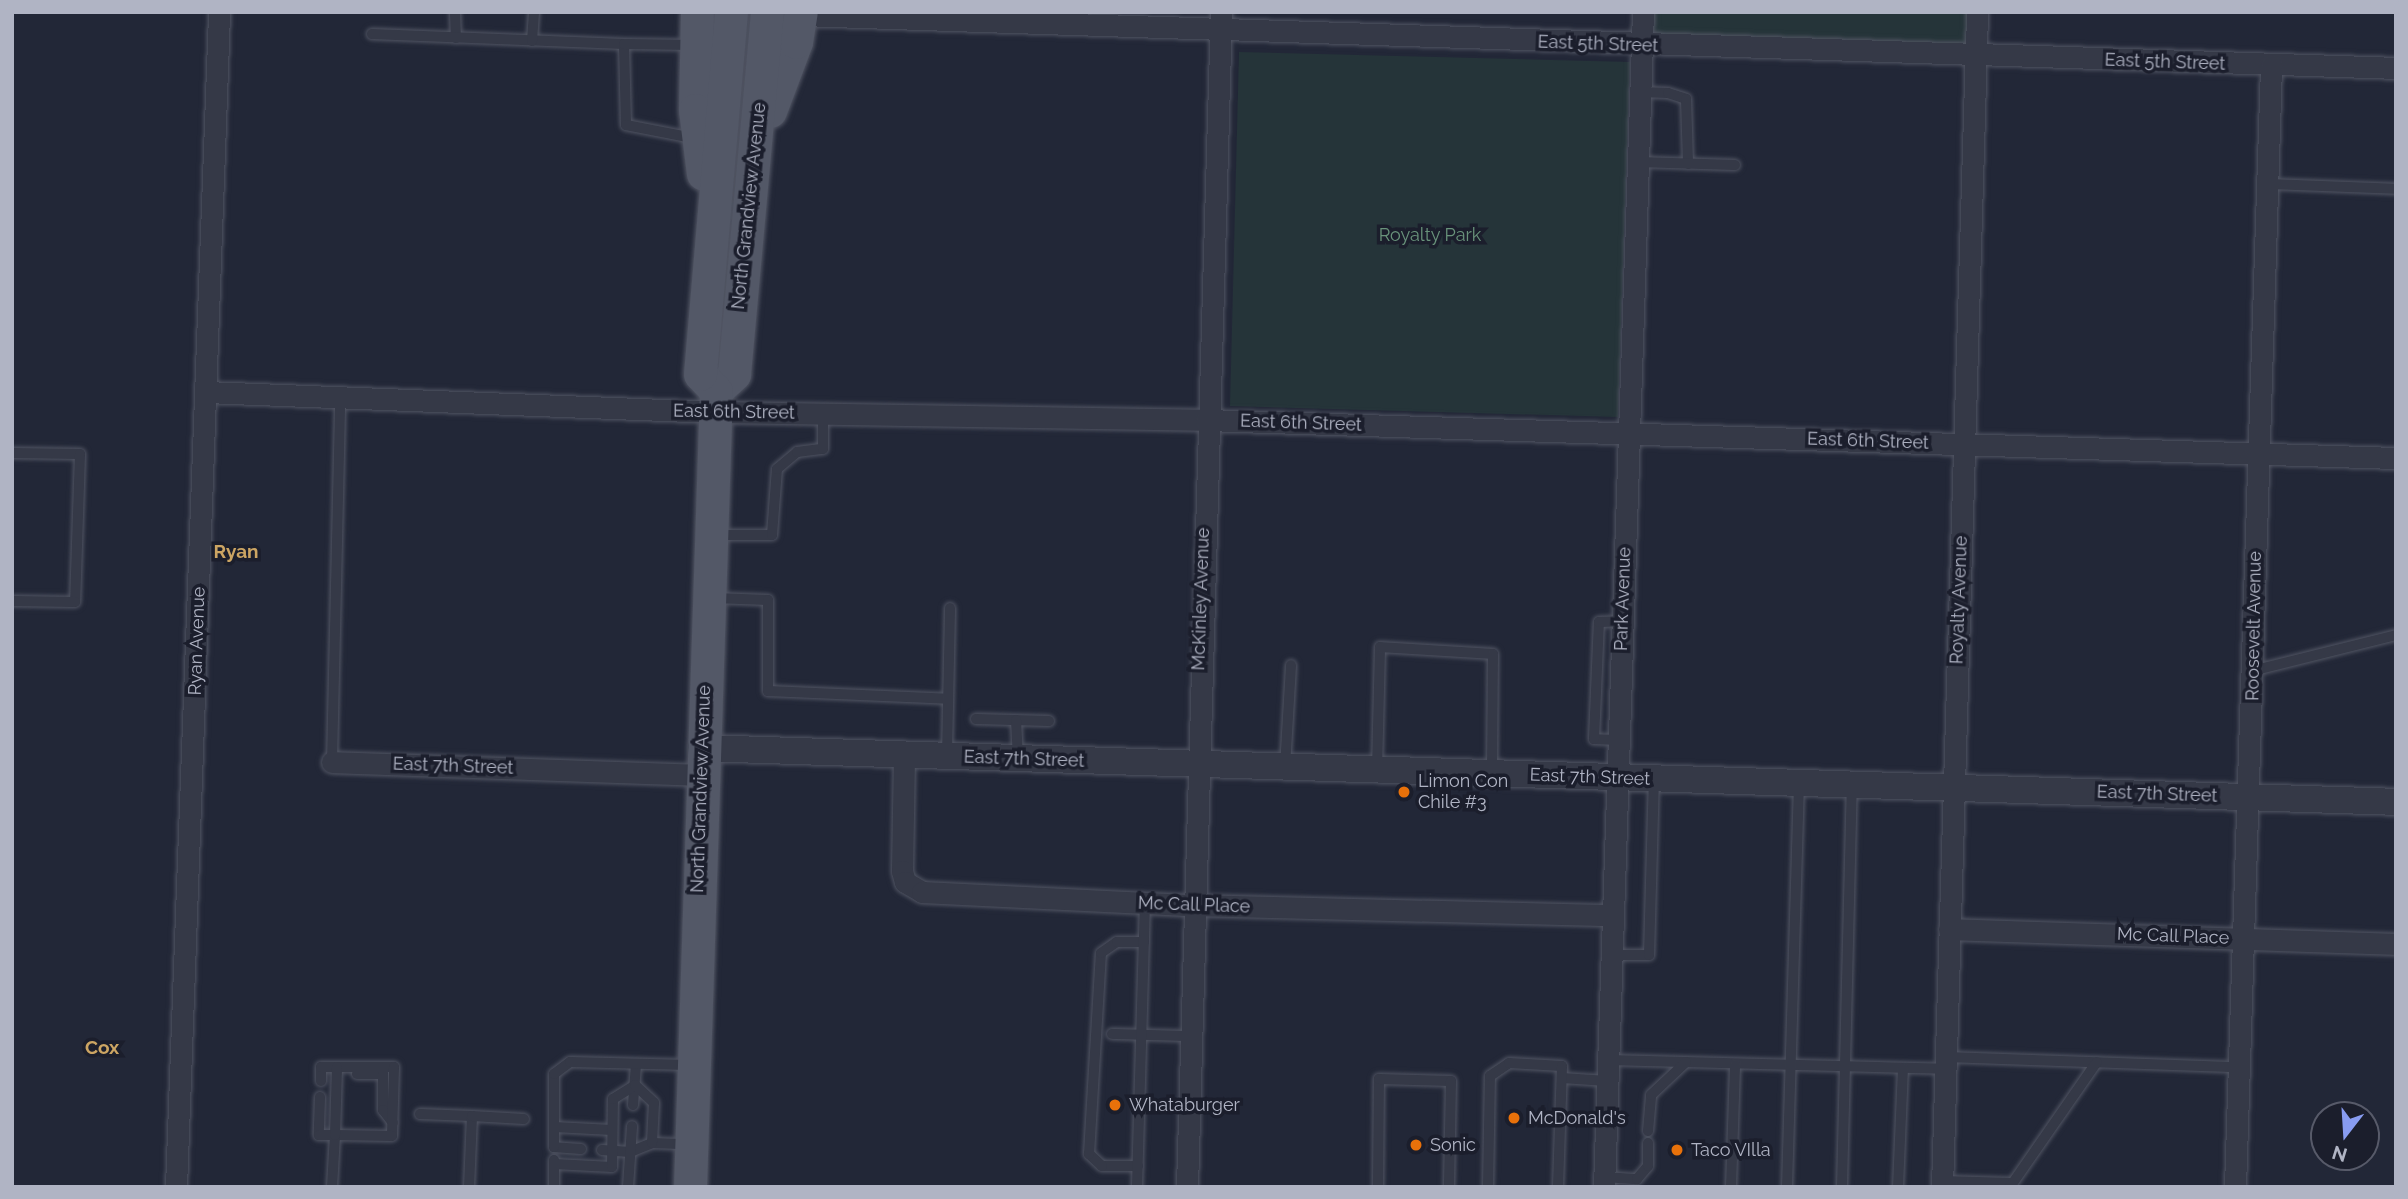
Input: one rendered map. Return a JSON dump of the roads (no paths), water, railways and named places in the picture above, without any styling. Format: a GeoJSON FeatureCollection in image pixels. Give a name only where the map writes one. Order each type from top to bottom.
{"type":"FeatureCollection","features":[{"type":"Feature","properties":{"kind":"main road"},"geometry":{"type":"LineString","coordinates":[[697,12],[699,139],[710,233]]}},
{"type":"Feature","properties":{"kind":"main road","name":"North Grandview Avenue"},"geometry":{"type":"LineString","coordinates":[[690,1187],[701,761],[715,402],[700,374],[710,233],[732,12]]}},
{"type":"Feature","properties":{"kind":"main road","name":"North Grandview Avenue"},"geometry":{"type":"LineString","coordinates":[[715,402],[734,374],[766,12]]}},
{"type":"Feature","properties":{"kind":"main road"},"geometry":{"type":"LineString","coordinates":[[753,160],[796,42],[801,14]]}},
{"type":"Feature","properties":{"kind":"street","name":"Ryan Avenue"},"geometry":{"type":"LineString","coordinates":[[176,1187],[219,12]]}},
{"type":"Feature","properties":{"kind":"street","name":"Park Avenue"},"geometry":{"type":"LineString","coordinates":[[1604,1182],[1643,12]]}},
{"type":"Feature","properties":{"kind":"street","name":"Royalty Avenue"},"geometry":{"type":"LineString","coordinates":[[1942,1184],[1977,12]]}},
{"type":"Feature","properties":{"kind":"street","name":"East 5th Street"},"geometry":{"type":"LineString","coordinates":[[801,14],[1221,22],[1642,46],[2396,68]]}},
{"type":"Feature","properties":{"kind":"street","name":"McKinley Avenue"},"geometry":{"type":"LineString","coordinates":[[1186,1187],[1206,420],[1221,22]]}},
{"type":"Feature","properties":{"kind":"street","name":"Roosevelt Avenue"},"geometry":{"type":"LineString","coordinates":[[2235,1187],[2271,66]]}},
{"type":"Feature","properties":{"kind":"street","name":"East 6th Street"},"geometry":{"type":"LineString","coordinates":[[206,392],[340,400],[715,402],[823,413],[1206,420],[2396,458]]}},
{"type":"Feature","properties":{"kind":"street","name":"East 7th Street"},"geometry":{"type":"LineString","coordinates":[[332,762],[701,761],[904,756],[2396,802]]}},
{"type":"Feature","properties":{"kind":"street","name":"Mc Call Place"},"geometry":{"type":"LineString","coordinates":[[904,756],[902,871],[911,888],[954,896],[1192,905],[1613,915]]}},
{"type":"Feature","properties":{"kind":"street","name":"Mc Call Place"},"geometry":{"type":"LineString","coordinates":[[1950,929],[2396,944]]}},
{"type":"Feature","properties":{"kind":"lane"},"geometry":{"type":"LineString","coordinates":[[456,12],[456,38]]}},
{"type":"Feature","properties":{"kind":"lane"},"geometry":{"type":"LineString","coordinates":[[532,41],[534,12]]}},
{"type":"Feature","properties":{"kind":"lane"},"geometry":{"type":"LineString","coordinates":[[372,34],[697,45]]}},
{"type":"Feature","properties":{"kind":"lane"},"geometry":{"type":"LineString","coordinates":[[624,44],[626,125],[699,139]]}},
{"type":"Feature","properties":{"kind":"lane"},"geometry":{"type":"LineString","coordinates":[[1640,92],[1668,93],[1686,99],[1688,164]]}},
{"type":"Feature","properties":{"kind":"lane"},"geometry":{"type":"LineString","coordinates":[[1638,162],[1735,165]]}},
{"type":"Feature","properties":{"kind":"lane"},"geometry":{"type":"LineString","coordinates":[[2268,184],[2396,189]]}},
{"type":"Feature","properties":{"kind":"lane"},"geometry":{"type":"LineString","coordinates":[[332,762],[340,400]]}},
{"type":"Feature","properties":{"kind":"lane"},"geometry":{"type":"LineString","coordinates":[[710,535],[772,535],[777,469],[797,452],[823,449],[823,413]]}},
{"type":"Feature","properties":{"kind":"lane"},"geometry":{"type":"LineString","coordinates":[[12,453],[80,454],[75,602],[12,601]]}},
{"type":"Feature","properties":{"kind":"lane"},"geometry":{"type":"LineString","coordinates":[[707,598],[768,600],[768,691],[948,699]]}},
{"type":"Feature","properties":{"kind":"lane"},"geometry":{"type":"LineString","coordinates":[[947,757],[950,608]]}},
{"type":"Feature","properties":{"kind":"lane"},"geometry":{"type":"LineString","coordinates":[[2252,671],[2396,635]]}},
{"type":"Feature","properties":{"kind":"lane"},"geometry":{"type":"LineString","coordinates":[[1377,770],[1380,648],[1493,654],[1492,774]]}},
{"type":"Feature","properties":{"kind":"lane"},"geometry":{"type":"LineString","coordinates":[[1285,767],[1291,665]]}},
{"type":"Feature","properties":{"kind":"lane"},"geometry":{"type":"LineString","coordinates":[[976,719],[1049,721]]}},
{"type":"Feature","properties":{"kind":"lane"},"geometry":{"type":"LineString","coordinates":[[1016,720],[1018,759]]}},
{"type":"Feature","properties":{"kind":"lane"},"geometry":{"type":"LineString","coordinates":[[1611,955],[1649,955],[1654,779]]}},
{"type":"Feature","properties":{"kind":"lane"},"geometry":{"type":"LineString","coordinates":[[1787,1187],[1799,783]]}},
{"type":"Feature","properties":{"kind":"lane"},"geometry":{"type":"LineString","coordinates":[[1842,1187],[1852,785]]}},
{"type":"Feature","properties":{"kind":"lane"},"geometry":{"type":"LineString","coordinates":[[1137,1187],[1145,903]]}},
{"type":"Feature","properties":{"kind":"lane"},"geometry":{"type":"LineString","coordinates":[[1138,1166],[1101,1166],[1090,1154],[1101,953],[1116,942],[1144,942]]}},
{"type":"Feature","properties":{"kind":"lane"},"geometry":{"type":"LineString","coordinates":[[1112,1034],[1189,1036]]}},
{"type":"Feature","properties":{"kind":"lane"},"geometry":{"type":"LineString","coordinates":[[1608,1060],[1903,1068],[1945,1063],[2097,1062],[2238,1067]]}},
{"type":"Feature","properties":{"kind":"lane"},"geometry":{"type":"LineString","coordinates":[[554,1187],[554,1074],[570,1062],[694,1065]]}},
{"type":"Feature","properties":{"kind":"lane"},"geometry":{"type":"LineString","coordinates":[[1604,1182],[1637,1179],[1647,1166],[1651,1095],[1686,1062]]}},
{"type":"Feature","properties":{"kind":"lane"},"geometry":{"type":"LineString","coordinates":[[1942,1184],[2010,1185],[2097,1062]]}},
{"type":"Feature","properties":{"kind":"lane"},"geometry":{"type":"LineString","coordinates":[[1488,1187],[1490,1076],[1509,1063],[1562,1066],[1559,1187]]}},
{"type":"Feature","properties":{"kind":"lane"},"geometry":{"type":"LineString","coordinates":[[1731,1187],[1735,1063]]}},
{"type":"Feature","properties":{"kind":"lane"},"geometry":{"type":"LineString","coordinates":[[633,1105],[636,1064]]}},
{"type":"Feature","properties":{"kind":"lane"},"geometry":{"type":"LineString","coordinates":[[320,1097],[319,1135],[392,1136],[394,1067],[321,1067],[321,1081]]}},
{"type":"Feature","properties":{"kind":"lane"},"geometry":{"type":"LineString","coordinates":[[332,1187],[342,1067]]}},
{"type":"Feature","properties":{"kind":"lane"},"geometry":{"type":"LineString","coordinates":[[1898,1187],[1903,1068]]}},
{"type":"Feature","properties":{"kind":"lane"},"geometry":{"type":"LineString","coordinates":[[1378,1187],[1379,1079],[1451,1081],[1449,1187]]}},
{"type":"Feature","properties":{"kind":"lane"},"geometry":{"type":"LineString","coordinates":[[1562,1079],[1607,1082]]}},
{"type":"Feature","properties":{"kind":"lane"},"geometry":{"type":"LineString","coordinates":[[554,1164],[612,1167],[607,1151],[612,1130],[613,1099],[635,1085]]}},
{"type":"Feature","properties":{"kind":"lane"},"geometry":{"type":"LineString","coordinates":[[635,1085],[654,1103],[652,1143]]}},
{"type":"Feature","properties":{"kind":"lane"},"geometry":{"type":"LineString","coordinates":[[420,1114],[524,1119]]}},
{"type":"Feature","properties":{"kind":"lane"},"geometry":{"type":"LineString","coordinates":[[469,1187],[472,1116]]}},
{"type":"Feature","properties":{"kind":"lane"},"geometry":{"type":"LineString","coordinates":[[628,1187],[632,1126]]}},
{"type":"Feature","properties":{"kind":"lane"},"geometry":{"type":"LineString","coordinates":[[554,1127],[612,1130]]}},
{"type":"Feature","properties":{"kind":"lane"},"geometry":{"type":"LineString","coordinates":[[607,1151],[630,1152],[652,1143],[690,1144]]}},
{"type":"Feature","properties":{"kind":"lane"},"geometry":{"type":"LineString","coordinates":[[554,1147],[581,1149]]}},
{"type":"Feature","properties":{"kind":"place","name":"Limon Con Chile #3"},"geometry":{"type":"Point","coordinates":[1404,792]}},
{"type":"Feature","properties":{"kind":"place","name":"Whataburger"},"geometry":{"type":"Point","coordinates":[1115,1105]}},
{"type":"Feature","properties":{"kind":"place","name":"McDonald's"},"geometry":{"type":"Point","coordinates":[1514,1118]}},
{"type":"Feature","properties":{"kind":"place","name":"Sonic"},"geometry":{"type":"Point","coordinates":[1416,1145]}},
{"type":"Feature","properties":{"kind":"place","name":"Taco VIlla"},"geometry":{"type":"Point","coordinates":[1677,1150]}},
{"type":"Feature","properties":{"kind":"district","name":"Ryan"},"geometry":{"type":"Point","coordinates":[236,552]}},
{"type":"Feature","properties":{"kind":"district","name":"Cox"},"geometry":{"type":"Point","coordinates":[102,1048]}},
{"type":"Feature","properties":{"kind":"park label","name":"Royalty Park"},"geometry":{"type":"Point","coordinates":[1430,235]}}]}
